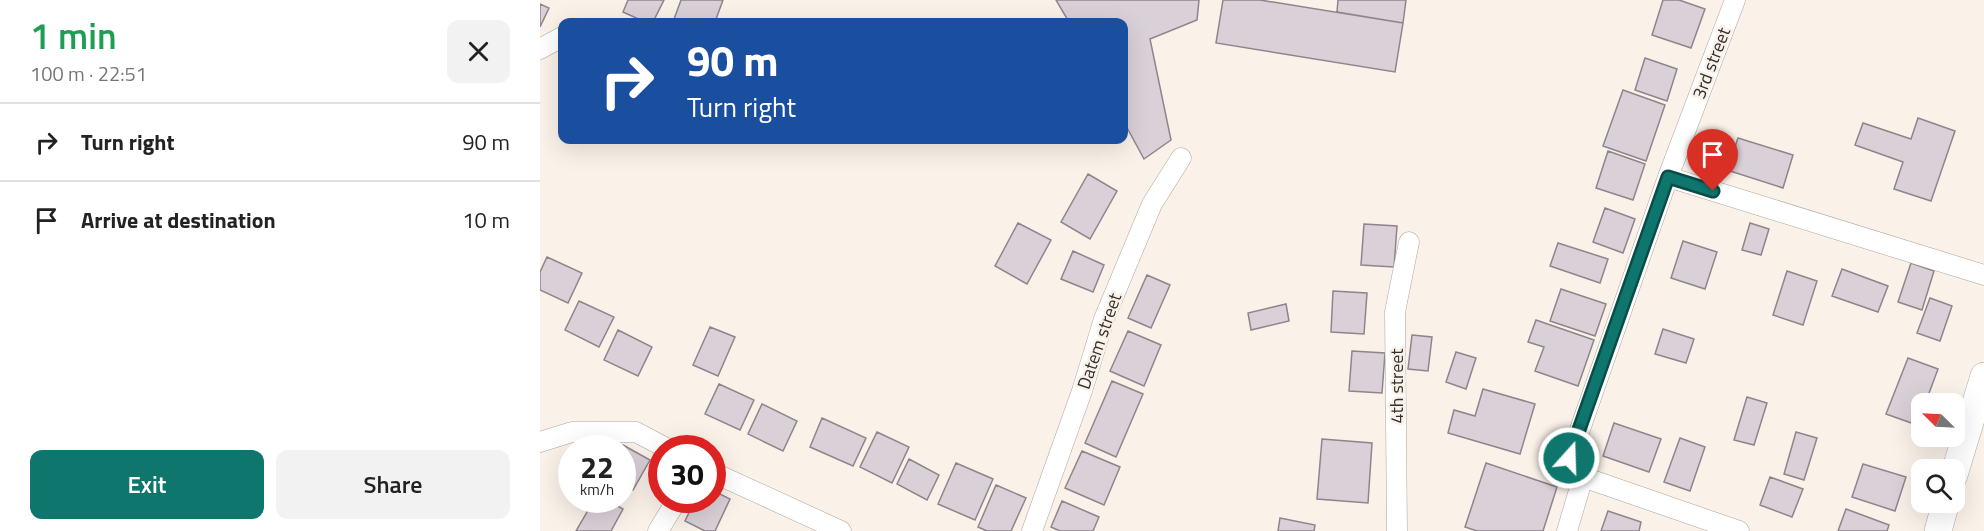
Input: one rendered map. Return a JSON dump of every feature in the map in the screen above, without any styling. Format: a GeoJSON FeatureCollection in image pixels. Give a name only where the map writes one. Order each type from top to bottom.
{"type":"FeatureCollection","features":[{"type":"Feature","properties":{"kind":"main road"},"geometry":{"type":"LineString","coordinates":[[1959,459],[1984,376]]}},
{"type":"Feature","properties":{"kind":"main road"},"geometry":{"type":"LineString","coordinates":[[1938,531],[1943,513]]}},
{"type":"Feature","properties":{"kind":"street","name":"3rd street"},"geometry":{"type":"LineString","coordinates":[[1583,477],[1569,458],[1668,177],[1735,0]]}},
{"type":"Feature","properties":{"kind":"street"},"geometry":{"type":"LineString","coordinates":[[540,49],[558,39]]}},
{"type":"Feature","properties":{"kind":"street","name":"Datem street"},"geometry":{"type":"LineString","coordinates":[[1032,531],[1082,391],[1104,320],[1152,204],[1181,158]]}},
{"type":"Feature","properties":{"kind":"street"},"geometry":{"type":"LineString","coordinates":[[1668,177],[1984,275]]}},
{"type":"Feature","properties":{"kind":"street","name":"4th street"},"geometry":{"type":"LineString","coordinates":[[1397,531],[1395,312],[1409,242]]}},
{"type":"Feature","properties":{"kind":"street"},"geometry":{"type":"LineString","coordinates":[[540,442],[572,432],[636,432],[648,438]]}},
{"type":"Feature","properties":{"kind":"street"},"geometry":{"type":"LineString","coordinates":[[1567,531],[1583,477],[1738,531]]}},
{"type":"Feature","properties":{"kind":"street"},"geometry":{"type":"LineString","coordinates":[[726,478],[841,531]]}},
{"type":"Feature","properties":{"kind":"street"},"geometry":{"type":"LineString","coordinates":[[658,531],[669,513]]}},
{"type":"Feature","properties":{"kind":"building"},"geometry":{"type":"Polygon","coordinates":[[[628,0],[664,0],[655,18],[636,18],[623,12],[628,0]]]}},
{"type":"Feature","properties":{"kind":"building"},"geometry":{"type":"Polygon","coordinates":[[[681,0],[723,0],[716,18],[674,18],[681,0]]]}},
{"type":"Feature","properties":{"kind":"building"},"geometry":{"type":"Polygon","coordinates":[[[1056,0],[1199,0],[1197,20],[1150,39],[1171,140],[1144,159],[1128,129],[1128,18],[1067,18],[1056,0]]]}},
{"type":"Feature","properties":{"kind":"building"},"geometry":{"type":"Polygon","coordinates":[[[1223,0],[1260,0],[1403,23],[1395,72],[1216,43],[1223,0]]]}},
{"type":"Feature","properties":{"kind":"building"},"geometry":{"type":"Polygon","coordinates":[[[1338,0],[1406,0],[1403,23],[1337,12],[1338,0]]]}},
{"type":"Feature","properties":{"kind":"building"},"geometry":{"type":"Polygon","coordinates":[[[1663,0],[1679,0],[1705,9],[1691,48],[1652,35],[1663,0]]]}},
{"type":"Feature","properties":{"kind":"building"},"geometry":{"type":"Polygon","coordinates":[[[540,4],[549,8],[540,27],[540,4]]]}},
{"type":"Feature","properties":{"kind":"building"},"geometry":{"type":"Polygon","coordinates":[[[1645,58],[1677,69],[1667,101],[1635,90],[1645,58]]]}},
{"type":"Feature","properties":{"kind":"building"},"geometry":{"type":"Polygon","coordinates":[[[1623,90],[1665,105],[1646,161],[1603,146],[1623,90]]]}},
{"type":"Feature","properties":{"kind":"building"},"geometry":{"type":"Polygon","coordinates":[[[1918,118],[1955,131],[1931,201],[1894,189],[1903,162],[1855,145],[1863,123],[1911,139],[1918,118]]]}},
{"type":"Feature","properties":{"kind":"building"},"geometry":{"type":"Polygon","coordinates":[[[1738,138],[1793,155],[1783,188],[1727,170],[1738,138]]]}},
{"type":"Feature","properties":{"kind":"building"},"geometry":{"type":"Polygon","coordinates":[[[1608,151],[1645,164],[1633,200],[1596,188],[1608,151]]]}},
{"type":"Feature","properties":{"kind":"building"},"geometry":{"type":"Polygon","coordinates":[[[1088,174],[1117,191],[1090,239],[1061,222],[1088,174]]]}},
{"type":"Feature","properties":{"kind":"building"},"geometry":{"type":"Polygon","coordinates":[[[1605,208],[1635,219],[1623,253],[1593,242],[1605,208]]]}},
{"type":"Feature","properties":{"kind":"building"},"geometry":{"type":"Polygon","coordinates":[[[1018,223],[1051,240],[1027,284],[995,266],[1018,223]]]}},
{"type":"Feature","properties":{"kind":"building"},"geometry":{"type":"Polygon","coordinates":[[[1750,223],[1769,229],[1761,255],[1742,250],[1750,223]]]}},
{"type":"Feature","properties":{"kind":"building"},"geometry":{"type":"Polygon","coordinates":[[[1364,224],[1397,226],[1394,267],[1361,265],[1364,224]]]}},
{"type":"Feature","properties":{"kind":"building"},"geometry":{"type":"Polygon","coordinates":[[[1683,241],[1717,252],[1705,289],[1671,278],[1683,241]]]}},
{"type":"Feature","properties":{"kind":"building"},"geometry":{"type":"Polygon","coordinates":[[[1558,243],[1608,259],[1600,283],[1550,266],[1558,243]]]}},
{"type":"Feature","properties":{"kind":"building"},"geometry":{"type":"Polygon","coordinates":[[[1073,251],[1104,265],[1093,292],[1061,279],[1073,251]]]}},
{"type":"Feature","properties":{"kind":"building"},"geometry":{"type":"Polygon","coordinates":[[[547,257],[582,273],[568,303],[540,290],[540,272],[547,257]]]}},
{"type":"Feature","properties":{"kind":"building"},"geometry":{"type":"Polygon","coordinates":[[[1911,263],[1934,271],[1922,310],[1898,302],[1911,263]]]}},
{"type":"Feature","properties":{"kind":"building"},"geometry":{"type":"Polygon","coordinates":[[[1842,269],[1888,286],[1878,312],[1832,296],[1842,269]]]}},
{"type":"Feature","properties":{"kind":"building"},"geometry":{"type":"Polygon","coordinates":[[[1787,271],[1817,281],[1803,325],[1773,315],[1787,271]]]}},
{"type":"Feature","properties":{"kind":"building"},"geometry":{"type":"Polygon","coordinates":[[[1147,275],[1170,285],[1151,328],[1128,318],[1147,275]]]}},
{"type":"Feature","properties":{"kind":"building"},"geometry":{"type":"Polygon","coordinates":[[[1561,289],[1606,304],[1595,336],[1550,321],[1561,289]]]}},
{"type":"Feature","properties":{"kind":"building"},"geometry":{"type":"Polygon","coordinates":[[[1333,291],[1367,293],[1364,334],[1331,332],[1333,291]]]}},
{"type":"Feature","properties":{"kind":"building"},"geometry":{"type":"Polygon","coordinates":[[[1930,298],[1952,306],[1940,341],[1917,333],[1930,298]]]}},
{"type":"Feature","properties":{"kind":"building"},"geometry":{"type":"Polygon","coordinates":[[[579,301],[614,317],[599,347],[565,330],[579,301]]]}},
{"type":"Feature","properties":{"kind":"building"},"geometry":{"type":"Polygon","coordinates":[[[1286,304],[1289,321],[1251,330],[1248,313],[1286,304]]]}},
{"type":"Feature","properties":{"kind":"building"},"geometry":{"type":"Polygon","coordinates":[[[1536,320],[1594,340],[1578,386],[1535,371],[1544,347],[1528,342],[1536,320]]]}},
{"type":"Feature","properties":{"kind":"building"},"geometry":{"type":"Polygon","coordinates":[[[710,327],[735,337],[718,376],[693,365],[710,327]]]}},
{"type":"Feature","properties":{"kind":"building"},"geometry":{"type":"Polygon","coordinates":[[[1663,329],[1694,339],[1686,363],[1655,354],[1663,329]]]}},
{"type":"Feature","properties":{"kind":"building"},"geometry":{"type":"Polygon","coordinates":[[[618,330],[652,347],[638,376],[604,360],[618,330]]]}},
{"type":"Feature","properties":{"kind":"building"},"geometry":{"type":"Polygon","coordinates":[[[1128,331],[1161,345],[1144,386],[1110,371],[1128,331]]]}},
{"type":"Feature","properties":{"kind":"building"},"geometry":{"type":"Polygon","coordinates":[[[1412,335],[1432,337],[1428,371],[1408,369],[1412,335]]]}},
{"type":"Feature","properties":{"kind":"building"},"geometry":{"type":"Polygon","coordinates":[[[1352,351],[1385,353],[1382,393],[1349,391],[1352,351]]]}},
{"type":"Feature","properties":{"kind":"building"},"geometry":{"type":"Polygon","coordinates":[[[1456,352],[1476,358],[1466,389],[1446,382],[1456,352]]]}},
{"type":"Feature","properties":{"kind":"building"},"geometry":{"type":"Polygon","coordinates":[[[1908,358],[1938,369],[1929,393],[1911,393],[1911,423],[1886,414],[1908,358]]]}},
{"type":"Feature","properties":{"kind":"building"},"geometry":{"type":"Polygon","coordinates":[[[1112,381],[1143,394],[1116,457],[1085,443],[1112,381]]]}},
{"type":"Feature","properties":{"kind":"building"},"geometry":{"type":"Polygon","coordinates":[[[719,384],[754,400],[740,430],[705,414],[719,384]]]}},
{"type":"Feature","properties":{"kind":"building"},"geometry":{"type":"Polygon","coordinates":[[[1483,389],[1535,404],[1520,454],[1448,433],[1454,410],[1475,416],[1483,389]]]}},
{"type":"Feature","properties":{"kind":"building"},"geometry":{"type":"Polygon","coordinates":[[[1747,397],[1767,403],[1754,445],[1734,440],[1747,397]]]}},
{"type":"Feature","properties":{"kind":"building"},"geometry":{"type":"Polygon","coordinates":[[[762,404],[797,421],[783,451],[748,434],[762,404]]]}},
{"type":"Feature","properties":{"kind":"building"},"geometry":{"type":"Polygon","coordinates":[[[822,418],[866,438],[853,466],[810,447],[822,418]]]}},
{"type":"Feature","properties":{"kind":"building"},"geometry":{"type":"Polygon","coordinates":[[[1614,423],[1661,439],[1649,472],[1603,456],[1614,423]]]}},
{"type":"Feature","properties":{"kind":"building"},"geometry":{"type":"Polygon","coordinates":[[[877,432],[909,447],[892,483],[860,467],[877,432]]]}},
{"type":"Feature","properties":{"kind":"building"},"geometry":{"type":"Polygon","coordinates":[[[1796,432],[1817,438],[1804,480],[1784,474],[1796,432]]]}},
{"type":"Feature","properties":{"kind":"building"},"geometry":{"type":"Polygon","coordinates":[[[1680,438],[1705,447],[1690,491],[1664,482],[1680,438]]]}},
{"type":"Feature","properties":{"kind":"building"},"geometry":{"type":"Polygon","coordinates":[[[1322,439],[1372,443],[1368,503],[1317,499],[1322,439]]]}},
{"type":"Feature","properties":{"kind":"building"},"geometry":{"type":"Polygon","coordinates":[[[1082,451],[1120,467],[1104,505],[1065,488],[1082,451]]]}},
{"type":"Feature","properties":{"kind":"building"},"geometry":{"type":"Polygon","coordinates":[[[636,452],[648,459],[648,464],[636,485],[636,452]]]}},
{"type":"Feature","properties":{"kind":"building"},"geometry":{"type":"Polygon","coordinates":[[[909,459],[939,475],[927,500],[897,484],[909,459]]]}},
{"type":"Feature","properties":{"kind":"building"},"geometry":{"type":"Polygon","coordinates":[[[956,463],[993,479],[975,520],[938,504],[956,463]]]}},
{"type":"Feature","properties":{"kind":"building"},"geometry":{"type":"Polygon","coordinates":[[[1486,463],[1557,487],[1543,531],[1477,531],[1465,527],[1486,463]]]}},
{"type":"Feature","properties":{"kind":"building"},"geometry":{"type":"Polygon","coordinates":[[[1863,464],[1906,477],[1895,511],[1852,497],[1863,464]]]}},
{"type":"Feature","properties":{"kind":"building"},"geometry":{"type":"Polygon","coordinates":[[[1770,477],[1803,489],[1792,517],[1760,505],[1770,477]]]}},
{"type":"Feature","properties":{"kind":"building"},"geometry":{"type":"Polygon","coordinates":[[[996,485],[1026,498],[1011,531],[987,531],[978,527],[996,485]]]}},
{"type":"Feature","properties":{"kind":"building"},"geometry":{"type":"Polygon","coordinates":[[[1062,501],[1099,517],[1093,531],[1060,531],[1051,527],[1062,501]]]}},
{"type":"Feature","properties":{"kind":"building"},"geometry":{"type":"Polygon","coordinates":[[[1846,509],[1889,525],[1887,531],[1838,531],[1846,509]]]}},
{"type":"Feature","properties":{"kind":"building"},"geometry":{"type":"Polygon","coordinates":[[[1608,511],[1641,522],[1639,531],[1601,531],[1608,511]]]}},
{"type":"Feature","properties":{"kind":"building"},"geometry":{"type":"Polygon","coordinates":[[[586,513],[621,513],[611,531],[576,531],[586,513]]]}},
{"type":"Feature","properties":{"kind":"building"},"geometry":{"type":"Polygon","coordinates":[[[689,513],[723,513],[715,531],[705,531],[685,521],[689,513]]]}},
{"type":"Feature","properties":{"kind":"building"},"geometry":{"type":"Polygon","coordinates":[[[1280,518],[1315,525],[1314,531],[1278,531],[1280,518]]]}},
{"type":"Feature","properties":{"kind":"route"},"geometry":{"type":"LineString","coordinates":[[1569,458],[1668,177],[1713,191]]}}]}
